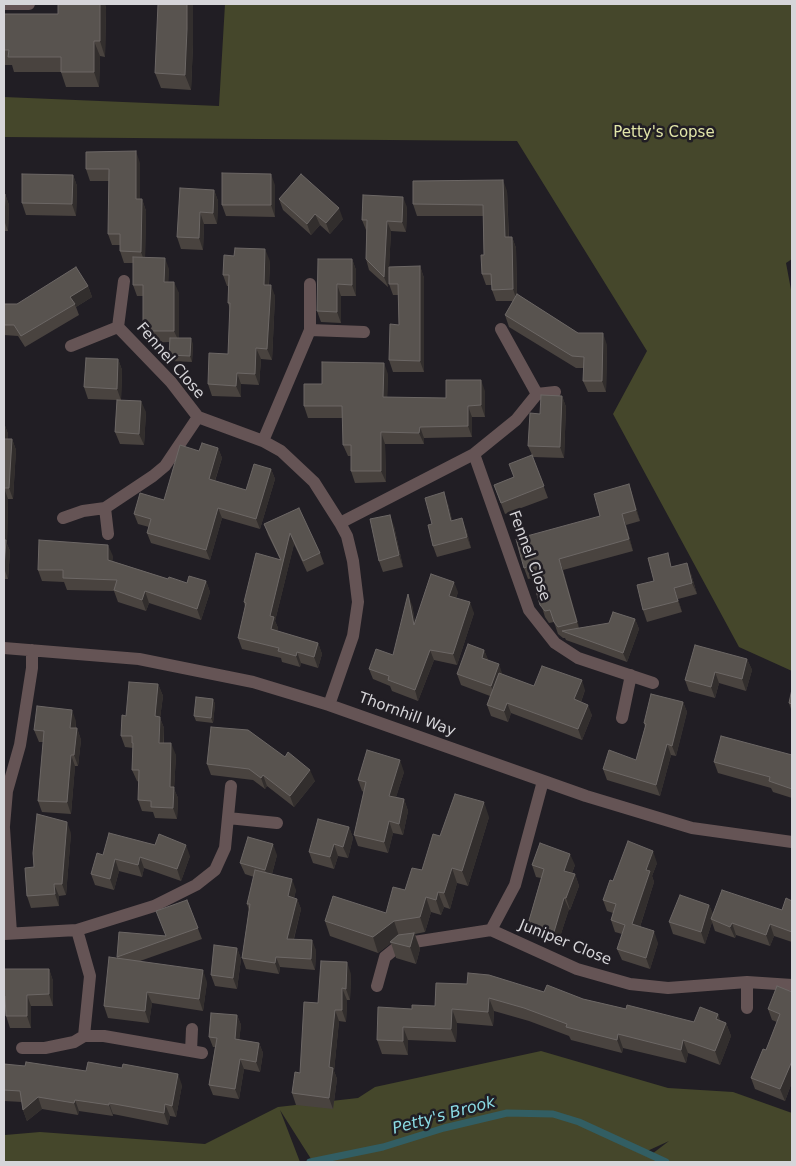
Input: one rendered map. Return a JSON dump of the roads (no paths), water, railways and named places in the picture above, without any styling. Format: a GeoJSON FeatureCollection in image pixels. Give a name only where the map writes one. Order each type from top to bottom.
{"type":"FeatureCollection","features":[{"type":"Feature","properties":{"kind":"street"},"geometry":{"type":"LineString","coordinates":[[4,4],[29,4]]}},
{"type":"Feature","properties":{"kind":"street","name":"Fennel Close"},"geometry":{"type":"LineString","coordinates":[[118,327],[124,281]]}},
{"type":"Feature","properties":{"kind":"street"},"geometry":{"type":"LineString","coordinates":[[263,441],[310,330],[310,284]]}},
{"type":"Feature","properties":{"kind":"street","name":"Fennel Close"},"geometry":{"type":"LineString","coordinates":[[72,346],[118,327]]}},
{"type":"Feature","properties":{"kind":"street","name":"Fennel Close"},"geometry":{"type":"LineString","coordinates":[[118,327],[172,382],[198,417],[263,441],[281,451],[314,482],[340,523],[347,536],[353,561],[358,602],[353,636],[330,705]]}},
{"type":"Feature","properties":{"kind":"street"},"geometry":{"type":"LineString","coordinates":[[501,329],[537,394]]}},
{"type":"Feature","properties":{"kind":"street"},"geometry":{"type":"LineString","coordinates":[[310,330],[364,332]]}},
{"type":"Feature","properties":{"kind":"street"},"geometry":{"type":"LineString","coordinates":[[340,523],[474,454],[516,420],[537,394],[555,392]]}},
{"type":"Feature","properties":{"kind":"street","name":"Fennel Close"},"geometry":{"type":"LineString","coordinates":[[63,518],[83,511],[104,508],[133,490],[165,466],[198,417]]}},
{"type":"Feature","properties":{"kind":"street","name":"Fennel Close"},"geometry":{"type":"LineString","coordinates":[[474,454],[529,610],[555,643],[578,658],[653,683]]}},
{"type":"Feature","properties":{"kind":"street"},"geometry":{"type":"LineString","coordinates":[[104,508],[108,534]]}},
{"type":"Feature","properties":{"kind":"street","name":"Thornhill Way"},"geometry":{"type":"LineString","coordinates":[[4,648],[140,659],[253,682],[330,705],[543,781],[692,828],[792,842]]}},
{"type":"Feature","properties":{"kind":"street"},"geometry":{"type":"LineString","coordinates":[[32,650],[32,668],[20,745],[7,791],[4,827],[8,933],[77,930],[154,906],[196,886],[215,870],[225,848],[231,786]]}},
{"type":"Feature","properties":{"kind":"street"},"geometry":{"type":"LineString","coordinates":[[622,718],[631,675]]}},
{"type":"Feature","properties":{"kind":"street","name":"Juniper Close"},"geometry":{"type":"LineString","coordinates":[[543,781],[515,886],[491,930],[578,970],[630,984],[668,988],[747,982],[792,985]]}},
{"type":"Feature","properties":{"kind":"street"},"geometry":{"type":"LineString","coordinates":[[228,818],[277,823]]}},
{"type":"Feature","properties":{"kind":"street"},"geometry":{"type":"LineString","coordinates":[[77,930],[90,976],[84,1036]]}},
{"type":"Feature","properties":{"kind":"street"},"geometry":{"type":"LineString","coordinates":[[377,986],[385,957],[401,944],[491,930]]}},
{"type":"Feature","properties":{"kind":"street"},"geometry":{"type":"LineString","coordinates":[[747,982],[747,1008]]}},
{"type":"Feature","properties":{"kind":"street"},"geometry":{"type":"LineString","coordinates":[[22,1048],[59,1046],[74,1042],[84,1036],[104,1036],[196,1052],[192,1029]]}},
{"type":"Feature","properties":{"kind":"waterway","name":"Petty's Brook"},"geometry":{"type":"LineString","coordinates":[[310,1162],[383,1147],[444,1128],[507,1113],[553,1114],[579,1122],[666,1162]]}},
{"type":"Feature","properties":{"kind":"park label","name":"Petty's Copse"},"geometry":{"type":"Point","coordinates":[664,133]}}]}
